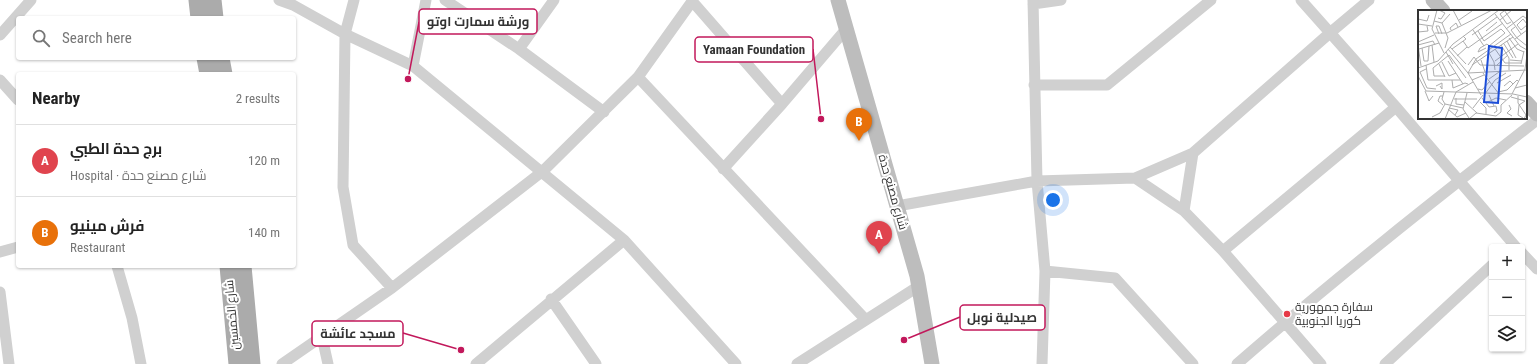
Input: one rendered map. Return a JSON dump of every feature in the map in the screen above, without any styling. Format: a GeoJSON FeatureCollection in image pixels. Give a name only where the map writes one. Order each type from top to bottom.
{"type":"FeatureCollection","features":[{"type":"Feature","properties":{"kind":"main road"},"geometry":{"type":"LineString","coordinates":[[201,16],[211,4]]}},
{"type":"Feature","properties":{"kind":"main road"},"geometry":{"type":"LineString","coordinates":[[205,60],[208,72]]}},
{"type":"Feature","properties":{"kind":"main road"},"geometry":{"type":"LineString","coordinates":[[221,60],[224,72]]}},
{"type":"Feature","properties":{"kind":"main road","name":"شارع الخمسين"},"geometry":{"type":"LineString","coordinates":[[228,268],[242,337],[252,364]]}},
{"type":"Feature","properties":{"kind":"main road","name":"شارع الخمسين"},"geometry":{"type":"LineString","coordinates":[[237,364],[242,337],[243,268]]}},
{"type":"Feature","properties":{"kind":"street"},"geometry":{"type":"LineString","coordinates":[[279,0],[293,5],[345,34],[413,66],[543,171],[624,240],[736,364]]}},
{"type":"Feature","properties":{"kind":"street"},"geometry":{"type":"LineString","coordinates":[[354,0],[345,34],[343,187],[353,245],[392,288]]}},
{"type":"Feature","properties":{"kind":"street"},"geometry":{"type":"LineString","coordinates":[[413,66],[426,0]]}},
{"type":"Feature","properties":{"kind":"street"},"geometry":{"type":"LineString","coordinates":[[445,0],[519,49],[604,112]]}},
{"type":"Feature","properties":{"kind":"street"},"geometry":{"type":"LineString","coordinates":[[519,49],[554,0]]}},
{"type":"Feature","properties":{"kind":"street"},"geometry":{"type":"LineString","coordinates":[[282,364],[392,288],[543,171],[638,77],[693,0],[782,104]]}},
{"type":"Feature","properties":{"kind":"street","name":"شارع مصنع حدة"},"geometry":{"type":"LineString","coordinates":[[838,0],[919,286],[932,364]]}},
{"type":"Feature","properties":{"kind":"street"},"geometry":{"type":"LineString","coordinates":[[1042,364],[1045,272],[1037,181],[1033,2],[1061,0]]}},
{"type":"Feature","properties":{"kind":"street"},"geometry":{"type":"LineString","coordinates":[[1034,85],[1107,85],[1211,0]]}},
{"type":"Feature","properties":{"kind":"street"},"geometry":{"type":"LineString","coordinates":[[1301,0],[1331,32],[1460,180],[1512,244]]}},
{"type":"Feature","properties":{"kind":"street"},"geometry":{"type":"LineString","coordinates":[[897,206],[1037,181],[1135,178],[1193,153],[1369,0]]}},
{"type":"Feature","properties":{"kind":"street"},"geometry":{"type":"LineString","coordinates":[[1433,0],[1442,10]]}},
{"type":"Feature","properties":{"kind":"street"},"geometry":{"type":"LineString","coordinates":[[0,34],[25,2]]}},
{"type":"Feature","properties":{"kind":"street"},"geometry":{"type":"LineString","coordinates":[[723,169],[782,104],[847,28]]}},
{"type":"Feature","properties":{"kind":"street"},"geometry":{"type":"LineString","coordinates":[[638,77],[866,320]]}},
{"type":"Feature","properties":{"kind":"street"},"geometry":{"type":"LineString","coordinates":[[0,80],[16,98]]}},
{"type":"Feature","properties":{"kind":"street"},"geometry":{"type":"LineString","coordinates":[[1527,103],[1537,114]]}},
{"type":"Feature","properties":{"kind":"street"},"geometry":{"type":"LineString","coordinates":[[1223,251],[1396,107]]}},
{"type":"Feature","properties":{"kind":"street"},"geometry":{"type":"LineString","coordinates":[[1237,364],[1286,321],[1460,180],[1537,120]]}},
{"type":"Feature","properties":{"kind":"street"},"geometry":{"type":"LineString","coordinates":[[1184,211],[1193,153]]}},
{"type":"Feature","properties":{"kind":"street"},"geometry":{"type":"LineString","coordinates":[[1135,178],[1184,211],[1223,251],[1286,321],[1321,364]]}},
{"type":"Feature","properties":{"kind":"street"},"geometry":{"type":"LineString","coordinates":[[476,364],[624,240]]}},
{"type":"Feature","properties":{"kind":"street"},"geometry":{"type":"LineString","coordinates":[[0,252],[16,248]]}},
{"type":"Feature","properties":{"kind":"street"},"geometry":{"type":"LineString","coordinates":[[1525,256],[1537,269]]}},
{"type":"Feature","properties":{"kind":"street"},"geometry":{"type":"LineString","coordinates":[[118,268],[132,318],[141,364]]}},
{"type":"Feature","properties":{"kind":"street"},"geometry":{"type":"LineString","coordinates":[[1385,364],[1489,268]]}},
{"type":"Feature","properties":{"kind":"street"},"geometry":{"type":"LineString","coordinates":[[1045,272],[1115,278],[1193,364]]}},
{"type":"Feature","properties":{"kind":"street"},"geometry":{"type":"LineString","coordinates":[[797,364],[919,286]]}},
{"type":"Feature","properties":{"kind":"street"},"geometry":{"type":"LineString","coordinates":[[0,292],[9,364]]}},
{"type":"Feature","properties":{"kind":"street"},"geometry":{"type":"LineString","coordinates":[[551,300],[596,364]]}},
{"type":"Feature","properties":{"kind":"street"},"geometry":{"type":"LineString","coordinates":[[322,337],[328,364]]}},
{"type":"Feature","properties":{"kind":"place","name":"ورشة سمارت اوتو"},"geometry":{"type":"Point","coordinates":[408,79]}},
{"type":"Feature","properties":{"kind":"place","name":"Yamaan Foundation"},"geometry":{"type":"Point","coordinates":[821,119]}},
{"type":"Feature","properties":{"kind":"place","name":"فرش مينيو"},"geometry":{"type":"Point","coordinates":[859,141]}},
{"type":"Feature","properties":{"kind":"place","name":"برج حدة الطبي"},"geometry":{"type":"Point","coordinates":[879,254]}},
{"type":"Feature","properties":{"kind":"place","name":"سفارة جمهورية كوريا الجنوبية"},"geometry":{"type":"Point","coordinates":[1287,314]}},
{"type":"Feature","properties":{"kind":"place","name":"صيدلية نوبل"},"geometry":{"type":"Point","coordinates":[904,340]}},
{"type":"Feature","properties":{"kind":"place","name":"مسجد عائشة"},"geometry":{"type":"Point","coordinates":[461,350]}}]}
